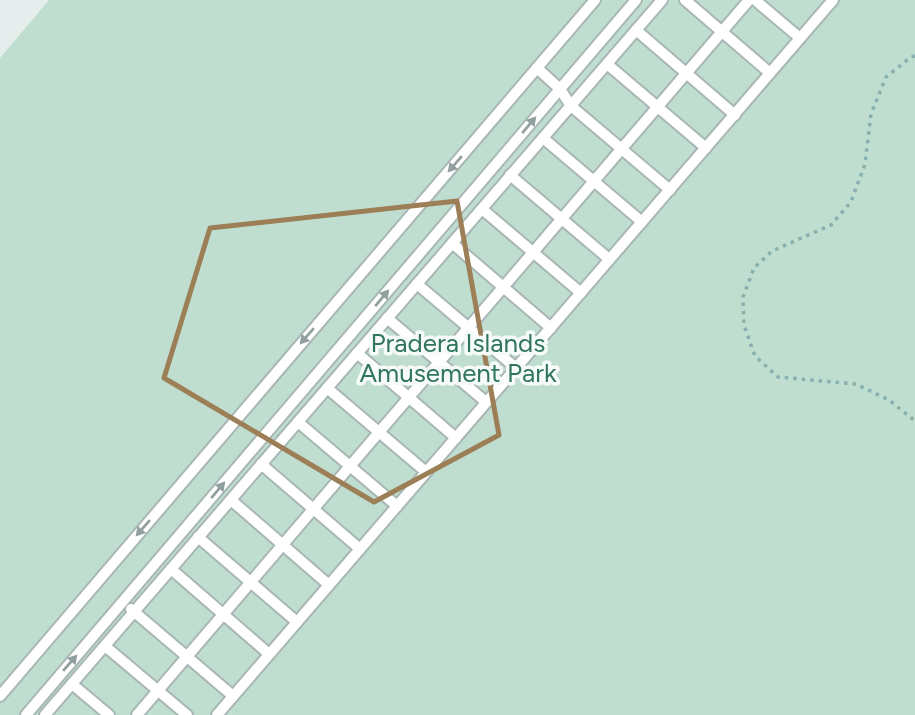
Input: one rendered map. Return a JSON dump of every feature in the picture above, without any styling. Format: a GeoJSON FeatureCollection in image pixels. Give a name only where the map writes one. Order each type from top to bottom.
{"type":"FeatureCollection","features":[{"type":"Feature","properties":{"kind":"lane"},"geometry":{"type":"LineString","coordinates":[[0,696],[595,0]]}},
{"type":"Feature","properties":{"kind":"lane"},"geometry":{"type":"LineString","coordinates":[[26,715],[636,0]]}},
{"type":"Feature","properties":{"kind":"lane"},"geometry":{"type":"LineString","coordinates":[[45,715],[662,0]]}},
{"type":"Feature","properties":{"kind":"lane"},"geometry":{"type":"LineString","coordinates":[[685,0],[770,73]]}},
{"type":"Feature","properties":{"kind":"lane"},"geometry":{"type":"LineString","coordinates":[[137,715],[752,0],[800,38]]}},
{"type":"Feature","properties":{"kind":"lane"},"geometry":{"type":"LineString","coordinates":[[217,715],[831,1]]}},
{"type":"Feature","properties":{"kind":"lane"},"geometry":{"type":"LineString","coordinates":[[636,30],[734,115]]}},
{"type":"Feature","properties":{"kind":"lane"},"geometry":{"type":"LineString","coordinates":[[607,64],[706,148]]}},
{"type":"Feature","properties":{"kind":"lane"},"geometry":{"type":"LineString","coordinates":[[537,68],[560,89],[571,106],[670,190]]}},
{"type":"Feature","properties":{"kind":"lane"},"geometry":{"type":"LineString","coordinates":[[543,138],[642,222]]}},
{"type":"Feature","properties":{"kind":"lane"},"geometry":{"type":"LineString","coordinates":[[510,175],[609,260]]}},
{"type":"Feature","properties":{"kind":"lane"},"geometry":{"type":"LineString","coordinates":[[482,209],[581,293]]}},
{"type":"Feature","properties":{"kind":"lane"},"geometry":{"type":"LineString","coordinates":[[452,243],[551,328]]}},
{"type":"Feature","properties":{"kind":"lane"},"geometry":{"type":"LineString","coordinates":[[417,284],[516,368]]}},
{"type":"Feature","properties":{"kind":"lane"},"geometry":{"type":"LineString","coordinates":[[387,318],[486,402]]}},
{"type":"Feature","properties":{"kind":"lane"},"geometry":{"type":"LineString","coordinates":[[357,354],[456,438]]}},
{"type":"Feature","properties":{"kind":"lane"},"geometry":{"type":"LineString","coordinates":[[327,388],[426,472]]}},
{"type":"Feature","properties":{"kind":"lane"},"geometry":{"type":"LineString","coordinates":[[298,422],[397,506]]}},
{"type":"Feature","properties":{"kind":"lane"},"geometry":{"type":"LineString","coordinates":[[261,464],[360,549]]}},
{"type":"Feature","properties":{"kind":"lane"},"geometry":{"type":"LineString","coordinates":[[230,500],[329,585]]}},
{"type":"Feature","properties":{"kind":"lane"},"geometry":{"type":"LineString","coordinates":[[198,537],[297,622]]}},
{"type":"Feature","properties":{"kind":"lane"},"geometry":{"type":"LineString","coordinates":[[171,569],[270,654]]}},
{"type":"Feature","properties":{"kind":"lane"},"geometry":{"type":"LineString","coordinates":[[124,601],[233,696]]}},
{"type":"Feature","properties":{"kind":"lane"},"geometry":{"type":"LineString","coordinates":[[105,646],[187,715]]}},
{"type":"Feature","properties":{"kind":"lane"},"geometry":{"type":"LineString","coordinates":[[72,684],[109,715]]}},
{"type":"Feature","properties":{"kind":"path"},"geometry":{"type":"LineString","coordinates":[[915,57],[911,57],[886,76],[871,114],[866,164],[851,202],[831,225],[772,251],[754,268],[743,297],[744,325],[755,356],[778,377],[856,384],[889,400],[915,421]]}},
{"type":"Feature","properties":{"kind":"highlighted area"},"geometry":{"type":"Polygon","coordinates":[[[457,201],[499,435],[374,502],[164,378],[210,228],[457,201]]]}},
{"type":"Feature","properties":{"kind":"green space","name":"Pradera Islands Amusement Park"},"geometry":{"type":"Polygon","coordinates":[[[49,0],[915,0],[915,715],[0,715],[0,58],[49,0]]]}}]}
